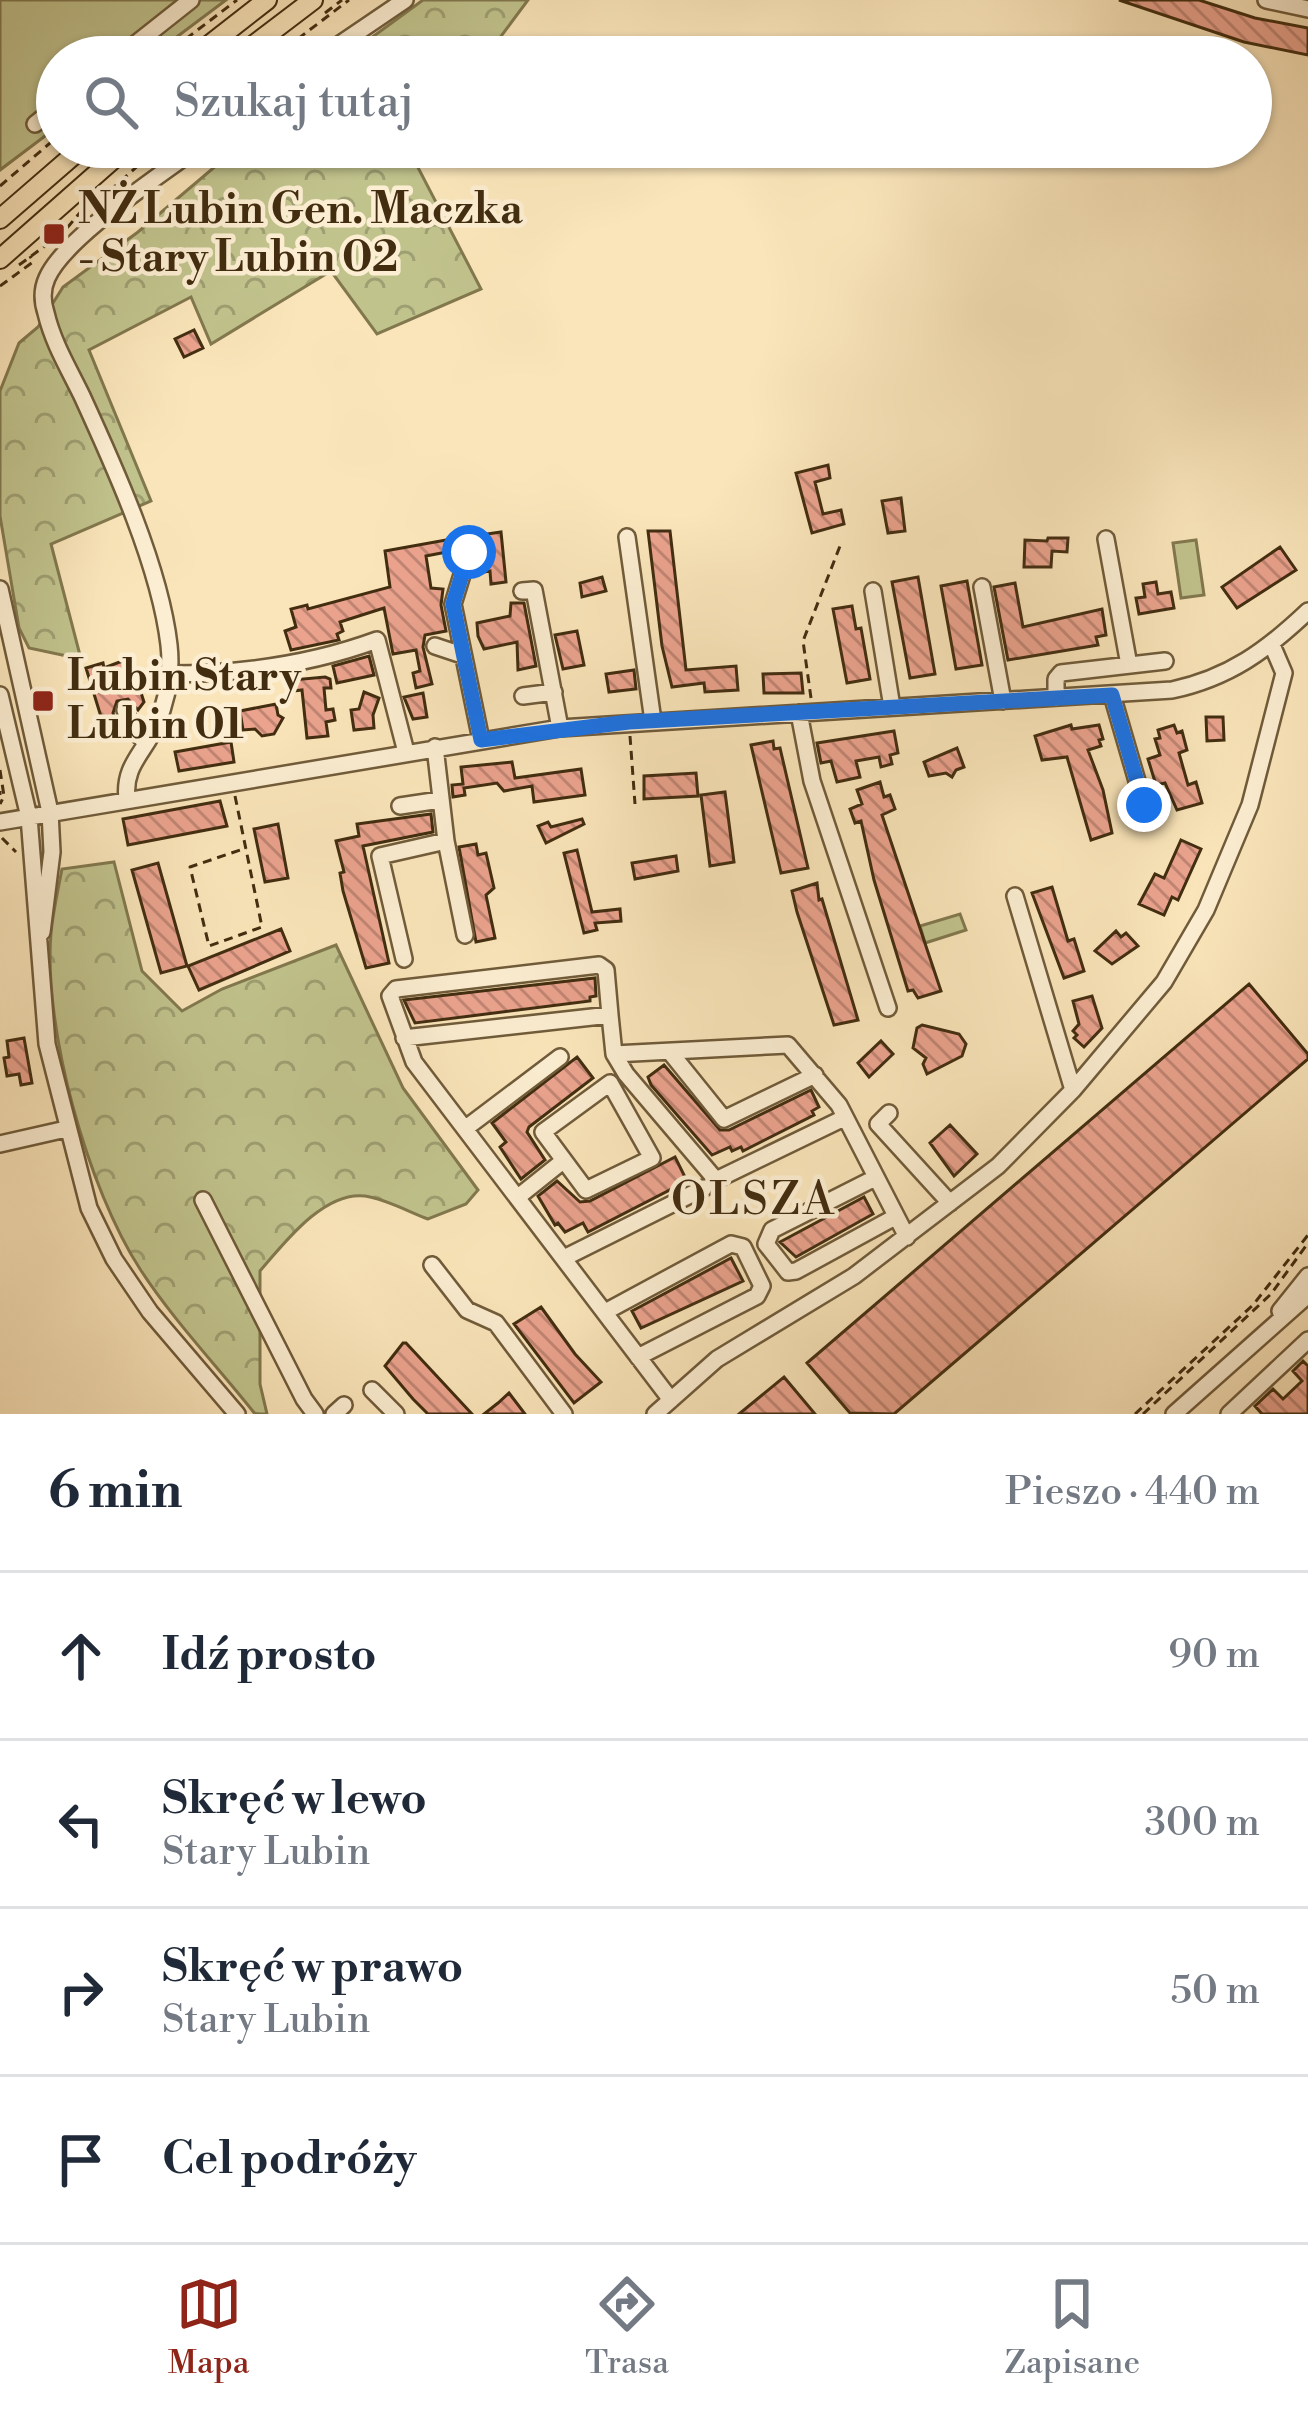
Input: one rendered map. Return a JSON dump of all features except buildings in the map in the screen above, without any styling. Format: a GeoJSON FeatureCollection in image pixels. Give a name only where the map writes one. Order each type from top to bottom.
{"type":"FeatureCollection","features":[{"type":"Feature","properties":{"kind":"main road"},"geometry":{"type":"LineString","coordinates":[[221,36],[267,0]]}},
{"type":"Feature","properties":{"kind":"main road"},"geometry":{"type":"LineString","coordinates":[[266,36],[313,0]]}},
{"type":"Feature","properties":{"kind":"main road"},"geometry":{"type":"LineString","coordinates":[[0,219],[59,168]]}},
{"type":"Feature","properties":{"kind":"main road"},"geometry":{"type":"LineString","coordinates":[[0,259],[103,168]]}},
{"type":"Feature","properties":{"kind":"street"},"geometry":{"type":"LineString","coordinates":[[146,36],[191,0]]}},
{"type":"Feature","properties":{"kind":"street"},"geometry":{"type":"LineString","coordinates":[[353,36],[405,0]]}},
{"type":"Feature","properties":{"kind":"street"},"geometry":{"type":"LineString","coordinates":[[1266,0],[1308,9]]}},
{"type":"Feature","properties":{"kind":"street"},"geometry":{"type":"LineString","coordinates":[[127,799],[126,777],[156,727],[170,674],[169,644],[133,518],[55,340],[43,293],[52,268],[78,241],[171,168]]}},
{"type":"Feature","properties":{"kind":"street"},"geometry":{"type":"LineString","coordinates":[[628,537],[653,721]]}},
{"type":"Feature","properties":{"kind":"street"},"geometry":{"type":"LineString","coordinates":[[1106,539],[1129,665]]}},
{"type":"Feature","properties":{"kind":"street"},"geometry":{"type":"LineString","coordinates":[[469,540],[453,604],[481,740]]}},
{"type":"Feature","properties":{"kind":"street"},"geometry":{"type":"LineString","coordinates":[[982,587],[1003,701]]}},
{"type":"Feature","properties":{"kind":"street"},"geometry":{"type":"LineString","coordinates":[[0,589],[50,812],[51,868],[38,964]]}},
{"type":"Feature","properties":{"kind":"street"},"geometry":{"type":"LineString","coordinates":[[522,591],[534,590],[560,728]]}},
{"type":"Feature","properties":{"kind":"street"},"geometry":{"type":"LineString","coordinates":[[874,591],[892,707]]}},
{"type":"Feature","properties":{"kind":"street"},"geometry":{"type":"LineString","coordinates":[[0,822],[560,728],[1112,695],[1192,686],[1239,666],[1272,645],[1308,610]]}},
{"type":"Feature","properties":{"kind":"street"},"geometry":{"type":"LineString","coordinates":[[170,674],[226,674],[326,659],[377,640],[406,752]]}},
{"type":"Feature","properties":{"kind":"street"},"geometry":{"type":"LineString","coordinates":[[655,1414],[717,1359],[854,1276],[998,1166],[1072,1090],[1164,982],[1228,863],[1250,806],[1284,673],[1272,645]]}},
{"type":"Feature","properties":{"kind":"street"},"geometry":{"type":"LineString","coordinates":[[435,646],[462,655]]}},
{"type":"Feature","properties":{"kind":"street"},"geometry":{"type":"LineString","coordinates":[[1056,698],[1056,679],[1061,673],[1165,661]]}},
{"type":"Feature","properties":{"kind":"street"},"geometry":{"type":"LineString","coordinates":[[523,696],[554,692]]}},
{"type":"Feature","properties":{"kind":"street"},"geometry":{"type":"LineString","coordinates":[[0,695],[29,817],[47,1044],[89,1208],[114,1259],[150,1312],[237,1414]]}},
{"type":"Feature","properties":{"kind":"street"},"geometry":{"type":"LineString","coordinates":[[1112,695],[1144,805]]}},
{"type":"Feature","properties":{"kind":"street"},"geometry":{"type":"LineString","coordinates":[[125,710],[131,727],[146,743]]}},
{"type":"Feature","properties":{"kind":"street"},"geometry":{"type":"LineString","coordinates":[[806,712],[812,781],[888,1008]]}},
{"type":"Feature","properties":{"kind":"street"},"geometry":{"type":"LineString","coordinates":[[435,747],[446,841],[466,935]]}},
{"type":"Feature","properties":{"kind":"street"},"geometry":{"type":"LineString","coordinates":[[400,806],[440,800]]}},
{"type":"Feature","properties":{"kind":"street"},"geometry":{"type":"LineString","coordinates":[[404,959],[380,856],[446,841]]}},
{"type":"Feature","properties":{"kind":"street"},"geometry":{"type":"LineString","coordinates":[[1015,896],[1072,1090]]}},
{"type":"Feature","properties":{"kind":"street"},"geometry":{"type":"LineString","coordinates":[[671,1400],[414,1062],[391,1004],[396,989],[599,965],[606,970],[614,1054],[716,1180],[844,1118]]}},
{"type":"Feature","properties":{"kind":"street"},"geometry":{"type":"LineString","coordinates":[[404,1039],[610,1016]]}},
{"type":"Feature","properties":{"kind":"street"},"geometry":{"type":"LineString","coordinates":[[614,1054],[788,1045],[844,1118],[907,1237]]}},
{"type":"Feature","properties":{"kind":"street"},"geometry":{"type":"LineString","coordinates":[[670,1052],[724,1119],[814,1075]]}},
{"type":"Feature","properties":{"kind":"street"},"geometry":{"type":"LineString","coordinates":[[466,1128],[560,1057]]}},
{"type":"Feature","properties":{"kind":"street"},"geometry":{"type":"LineString","coordinates":[[610,1083],[652,1158],[586,1190],[563,1160],[543,1132],[610,1083]]}},
{"type":"Feature","properties":{"kind":"street"},"geometry":{"type":"LineString","coordinates":[[889,1113],[878,1124],[950,1203]]}},
{"type":"Feature","properties":{"kind":"street"},"geometry":{"type":"LineString","coordinates":[[0,1144],[66,1129]]}},
{"type":"Feature","properties":{"kind":"street"},"geometry":{"type":"LineString","coordinates":[[518,1197],[563,1160]]}},
{"type":"Feature","properties":{"kind":"street"},"geometry":{"type":"LineString","coordinates":[[874,1178],[772,1230],[766,1244],[782,1268],[796,1271],[895,1217]]}},
{"type":"Feature","properties":{"kind":"street"},"geometry":{"type":"LineString","coordinates":[[564,1258],[704,1188]]}},
{"type":"Feature","properties":{"kind":"street"},"geometry":{"type":"LineString","coordinates":[[202,1200],[316,1414]]}},
{"type":"Feature","properties":{"kind":"street"},"geometry":{"type":"LineString","coordinates":[[605,1312],[731,1244],[743,1247],[762,1286],[758,1296],[638,1357]]}},
{"type":"Feature","properties":{"kind":"street"},"geometry":{"type":"LineString","coordinates":[[432,1265],[467,1310],[496,1323],[564,1414]]}},
{"type":"Feature","properties":{"kind":"street"},"geometry":{"type":"LineString","coordinates":[[1174,1414],[1303,1299],[1308,1276]]}},
{"type":"Feature","properties":{"kind":"street"},"geometry":{"type":"LineString","coordinates":[[1229,1414],[1308,1340]]}},
{"type":"Feature","properties":{"kind":"street"},"geometry":{"type":"LineString","coordinates":[[372,1390],[396,1414]]}},
{"type":"Feature","properties":{"kind":"path"},"geometry":{"type":"LineString","coordinates":[[190,36],[237,0]]}},
{"type":"Feature","properties":{"kind":"path"},"geometry":{"type":"LineString","coordinates":[[302,36],[349,0]]}},
{"type":"Feature","properties":{"kind":"path"},"geometry":{"type":"LineString","coordinates":[[0,187],[36,155]]}},
{"type":"Feature","properties":{"kind":"path"},"geometry":{"type":"LineString","coordinates":[[0,283],[33,262],[28,252],[76,208],[86,212],[133,168]]}},
{"type":"Feature","properties":{"kind":"path"},"geometry":{"type":"LineString","coordinates":[[806,712],[803,641],[840,546]]}},
{"type":"Feature","properties":{"kind":"path"},"geometry":{"type":"LineString","coordinates":[[629,722],[635,804]]}},
{"type":"Feature","properties":{"kind":"path"},"geometry":{"type":"LineString","coordinates":[[0,770],[4,796],[0,804]]}},
{"type":"Feature","properties":{"kind":"path"},"geometry":{"type":"LineString","coordinates":[[232,782],[246,848],[262,928],[209,946],[190,867],[246,848]]}},
{"type":"Feature","properties":{"kind":"path"},"geometry":{"type":"LineString","coordinates":[[1135,1414],[1253,1305],[1308,1235]]}},
{"type":"Feature","properties":{"kind":"path"},"geometry":{"type":"LineString","coordinates":[[1142,1414],[1270,1294],[1308,1243]]}},
{"type":"Feature","properties":{"kind":"green space"},"geometry":{"type":"Polygon","coordinates":[[[0,0],[226,0],[178,36],[36,36],[36,143],[0,170],[0,0]]]}},
{"type":"Feature","properties":{"kind":"green space"},"geometry":{"type":"Polygon","coordinates":[[[423,0],[528,0],[501,36],[374,36],[423,0]]]}},
{"type":"Feature","properties":{"kind":"green space"},"geometry":{"type":"Polygon","coordinates":[[[213,168],[418,168],[481,289],[377,334],[331,271],[211,344],[191,297],[89,350],[151,501],[51,544],[81,659],[29,648],[19,628],[0,516],[0,391],[19,343],[38,327],[63,287],[213,168]]]}},
{"type":"Feature","properties":{"kind":"green space"},"geometry":{"type":"Polygon","coordinates":[[[1196,540],[1204,595],[1181,598],[1173,543],[1196,540]]]}},
{"type":"Feature","properties":{"kind":"green space"},"geometry":{"type":"Polygon","coordinates":[[[114,862],[142,971],[182,1011],[222,989],[336,945],[403,1088],[478,1190],[466,1204],[428,1219],[373,1198],[350,1197],[320,1210],[293,1233],[260,1271],[260,1384],[267,1414],[255,1414],[140,1269],[103,1196],[73,1107],[54,1015],[50,972],[54,909],[62,869],[114,862]]]}},
{"type":"Feature","properties":{"kind":"green space"},"geometry":{"type":"Polygon","coordinates":[[[960,914],[966,930],[925,943],[920,926],[960,914]]]}},
{"type":"Feature","properties":{"kind":"place","name":"NŻ Lubin Gen. Maczka - Stary Lubin 02"},"geometry":{"type":"Point","coordinates":[54,234]}},
{"type":"Feature","properties":{"kind":"place","name":"Lubin Stary Lubin 01"},"geometry":{"type":"Point","coordinates":[43,701]}},
{"type":"Feature","properties":{"kind":"district","name":"OLSZA"},"geometry":{"type":"Point","coordinates":[754,1200]}},
{"type":"Feature","properties":{"kind":"route"},"geometry":{"type":"LineString","coordinates":[[469,552],[453,604],[481,740],[629,722],[1112,695],[1144,805]]}}]}
